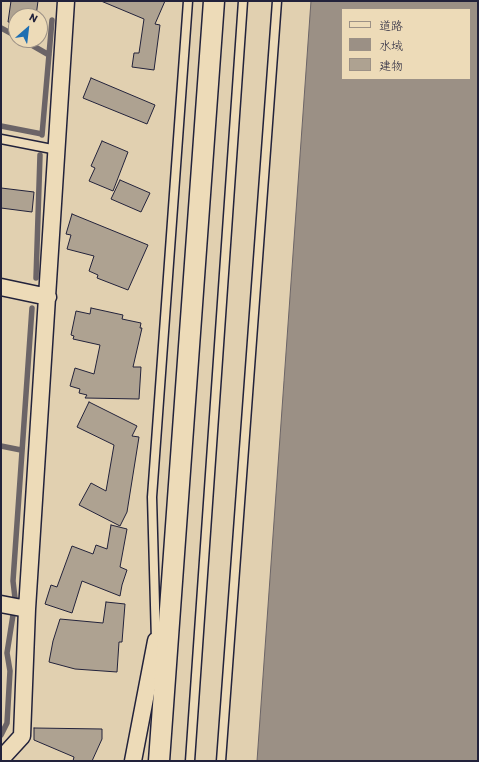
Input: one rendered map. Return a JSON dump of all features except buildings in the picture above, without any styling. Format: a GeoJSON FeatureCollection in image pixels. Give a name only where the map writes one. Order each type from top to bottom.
{"type":"FeatureCollection","features":[{"type":"Feature","properties":{"kind":"street"},"geometry":{"type":"LineString","coordinates":[[1,759],[22,736],[27,609],[66,1]]}},
{"type":"Feature","properties":{"kind":"street"},"geometry":{"type":"LineString","coordinates":[[159,761],[162,640],[214,1]]}},
{"type":"Feature","properties":{"kind":"street"},"geometry":{"type":"LineString","coordinates":[[1,287],[48,296]]}},
{"type":"Feature","properties":{"kind":"street"},"geometry":{"type":"LineString","coordinates":[[1,604],[27,609]]}},
{"type":"Feature","properties":{"kind":"street"},"geometry":{"type":"LineString","coordinates":[[133,761],[162,640]]}},
{"type":"Feature","properties":{"kind":"lane"},"geometry":{"type":"LineString","coordinates":[[162,640],[152,497],[188,1]]}},
{"type":"Feature","properties":{"kind":"lane"},"geometry":{"type":"LineString","coordinates":[[190,761],[243,1]]}},
{"type":"Feature","properties":{"kind":"lane"},"geometry":{"type":"LineString","coordinates":[[221,761],[277,1]]}},
{"type":"Feature","properties":{"kind":"lane"},"geometry":{"type":"LineString","coordinates":[[1,139],[57,150]]}},
{"type":"Feature","properties":{"kind":"water"},"geometry":{"type":"Polygon","coordinates":[[[311,1],[478,1],[478,761],[257,761],[311,1]]]}},
{"type":"Feature","properties":{"kind":"waterway"},"geometry":{"type":"LineString","coordinates":[[42,135],[52,20]]}},
{"type":"Feature","properties":{"kind":"waterway"},"geometry":{"type":"LineString","coordinates":[[1,28],[8,32]]}},
{"type":"Feature","properties":{"kind":"waterway"},"geometry":{"type":"LineString","coordinates":[[37,48],[49,55]]}},
{"type":"Feature","properties":{"kind":"waterway"},"geometry":{"type":"LineString","coordinates":[[1,126],[42,134]]}},
{"type":"Feature","properties":{"kind":"waterway"},"geometry":{"type":"LineString","coordinates":[[36,278],[40,155]]}},
{"type":"Feature","properties":{"kind":"waterway"},"geometry":{"type":"LineString","coordinates":[[15,598],[13,581],[32,308]]}},
{"type":"Feature","properties":{"kind":"waterway"},"geometry":{"type":"LineString","coordinates":[[1,446],[21,450]]}},
{"type":"Feature","properties":{"kind":"waterway"},"geometry":{"type":"LineString","coordinates":[[1,735],[7,723],[10,671],[7,653],[13,615]]}}]}
